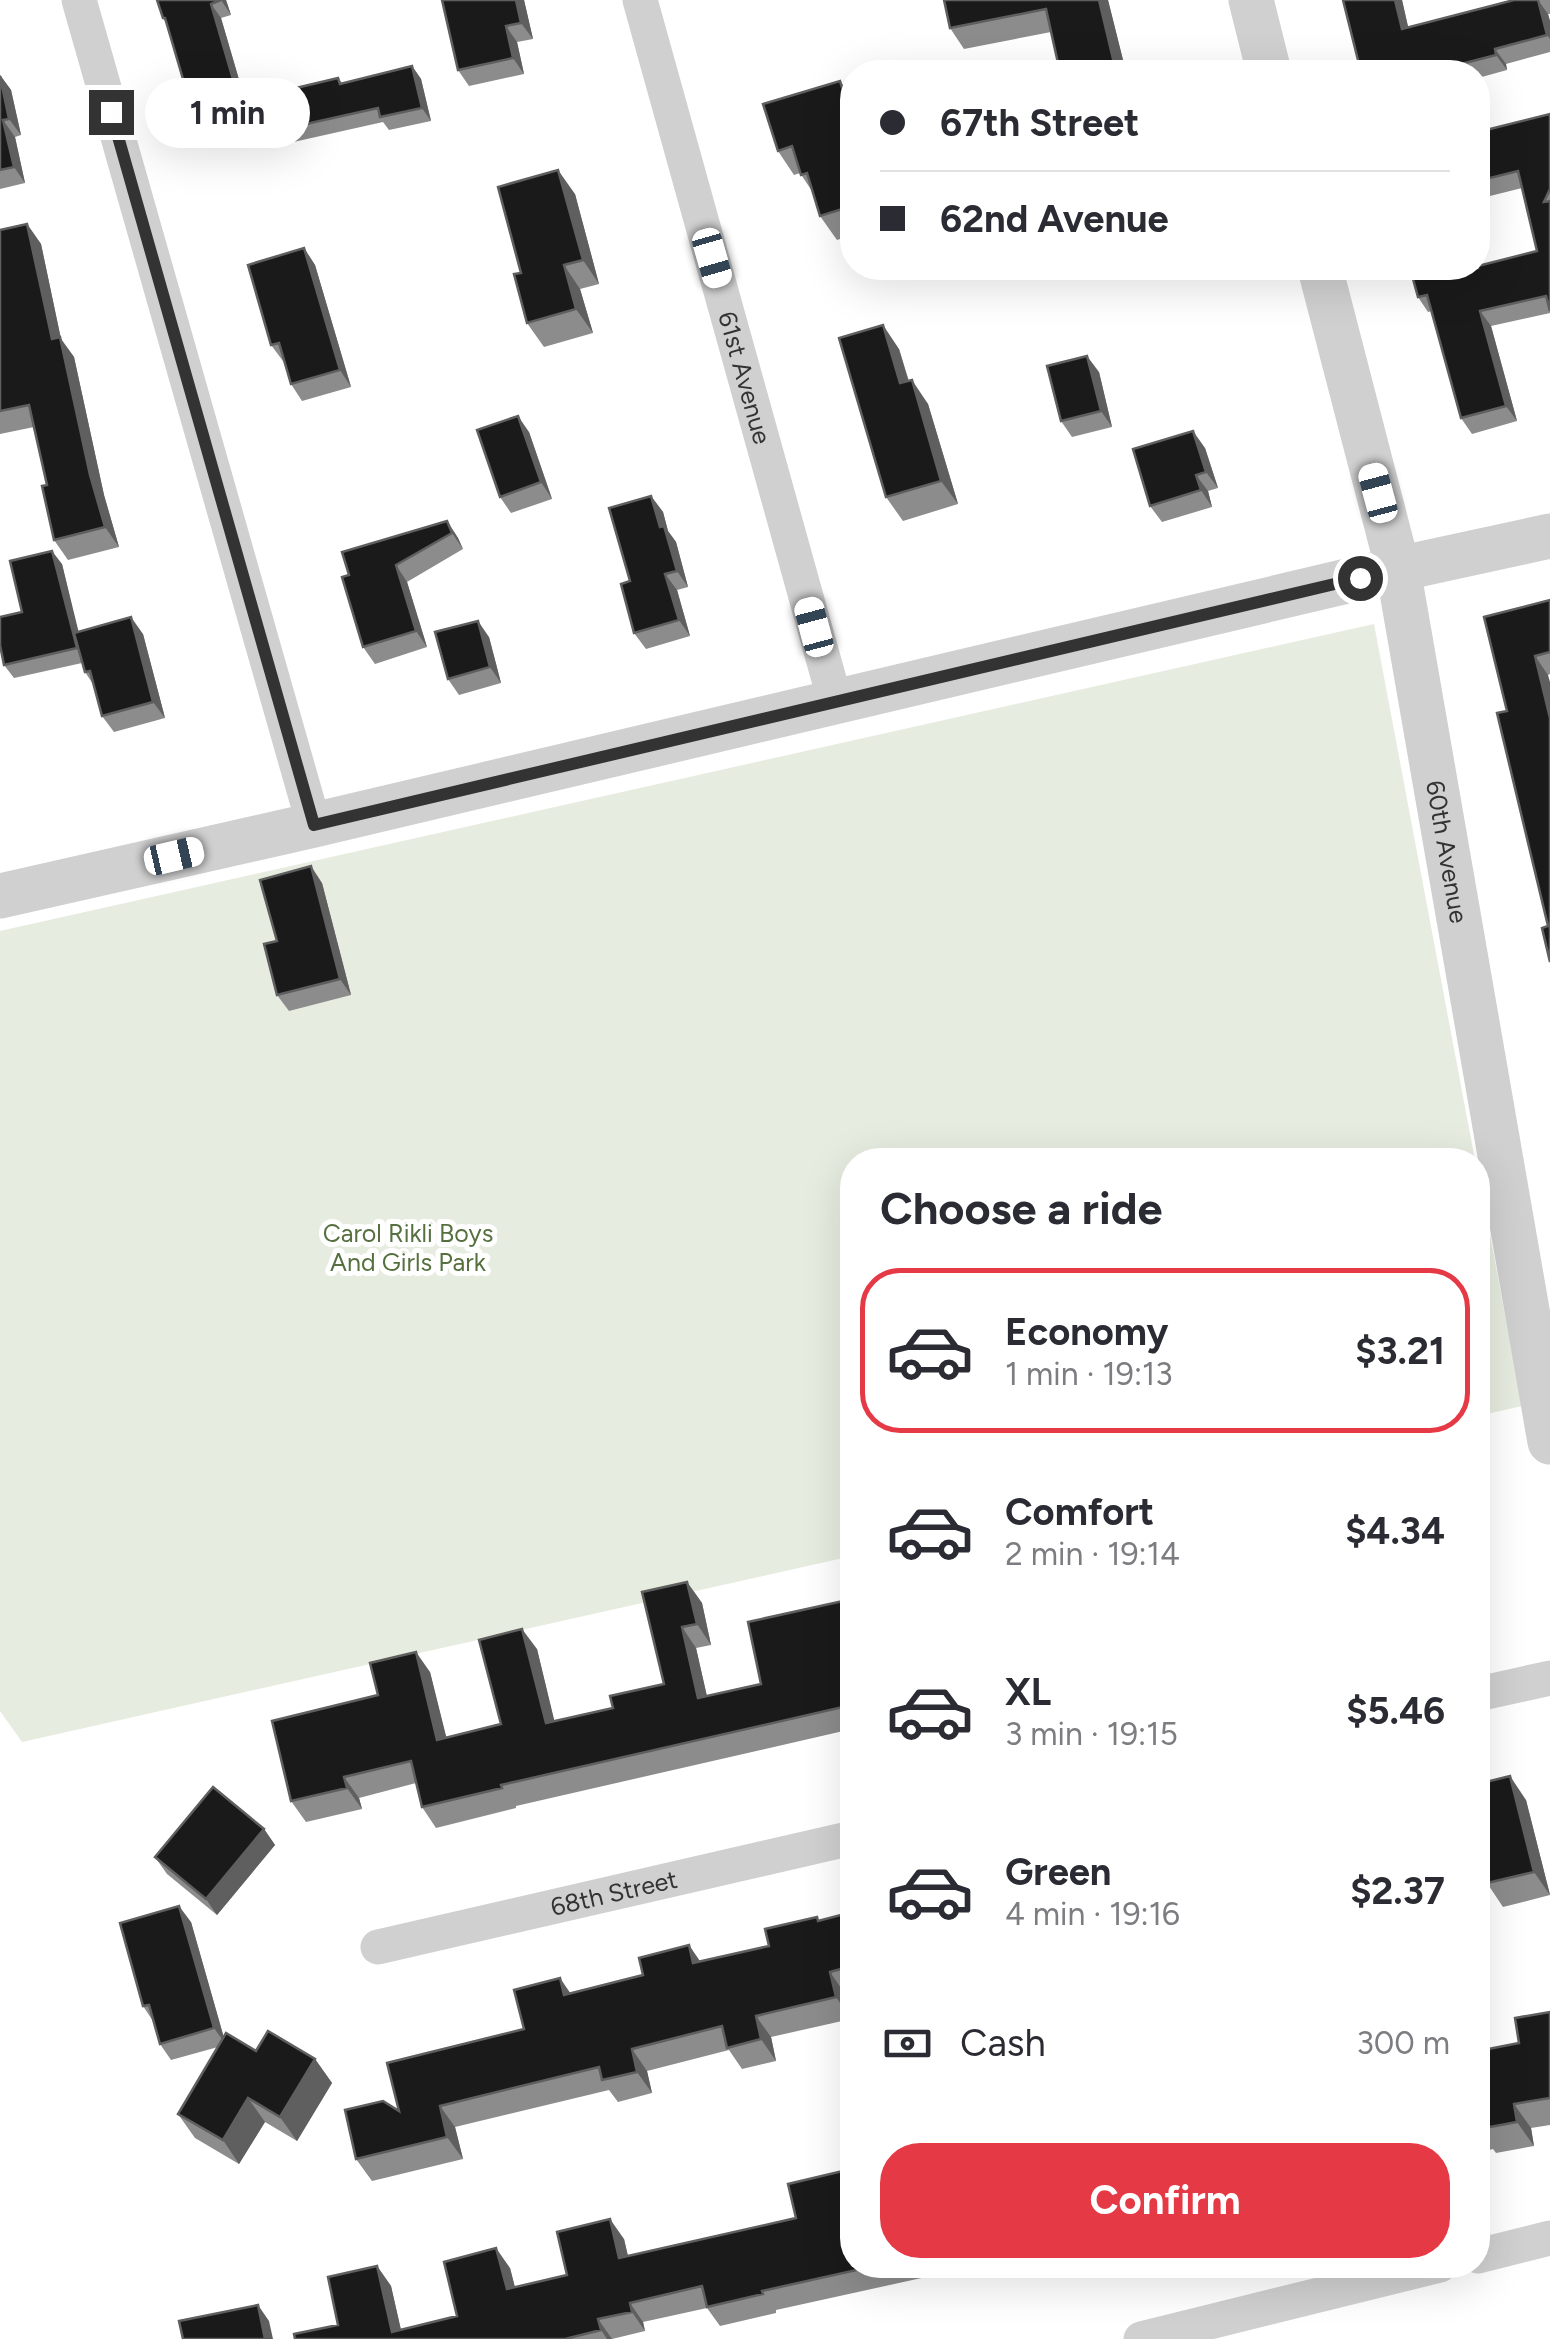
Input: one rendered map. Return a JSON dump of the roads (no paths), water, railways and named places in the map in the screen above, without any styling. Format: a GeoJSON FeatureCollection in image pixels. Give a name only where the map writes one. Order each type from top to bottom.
{"type":"FeatureCollection","features":[{"type":"Feature","properties":{"kind":"street"},"geometry":{"type":"LineString","coordinates":[[79,0],[314,825]]}},
{"type":"Feature","properties":{"kind":"street","name":"61st Avenue"},"geometry":{"type":"LineString","coordinates":[[640,0],[835,701]]}},
{"type":"Feature","properties":{"kind":"street"},"geometry":{"type":"LineString","coordinates":[[1251,0],[1267,60]]}},
{"type":"Feature","properties":{"kind":"street","name":"60th Avenue"},"geometry":{"type":"LineString","coordinates":[[1323,280],[1398,569],[1550,1442]]}},
{"type":"Feature","properties":{"kind":"street"},"geometry":{"type":"LineString","coordinates":[[0,896],[1550,536]]}},
{"type":"Feature","properties":{"kind":"street"},"geometry":{"type":"LineString","coordinates":[[1490,1691],[1550,1678]]}},
{"type":"Feature","properties":{"kind":"street","name":"68th Street"},"geometry":{"type":"LineString","coordinates":[[378,1946],[840,1841]]}},
{"type":"Feature","properties":{"kind":"street"},"geometry":{"type":"LineString","coordinates":[[1490,2253],[1550,2238]]}},
{"type":"Feature","properties":{"kind":"street"},"geometry":{"type":"LineString","coordinates":[[1142,2339],[1388,2278]]}},
{"type":"Feature","properties":{"kind":"park label","name":"Carol Rikli Boys And Girls Park"},"geometry":{"type":"Point","coordinates":[408,1248]}}]}
